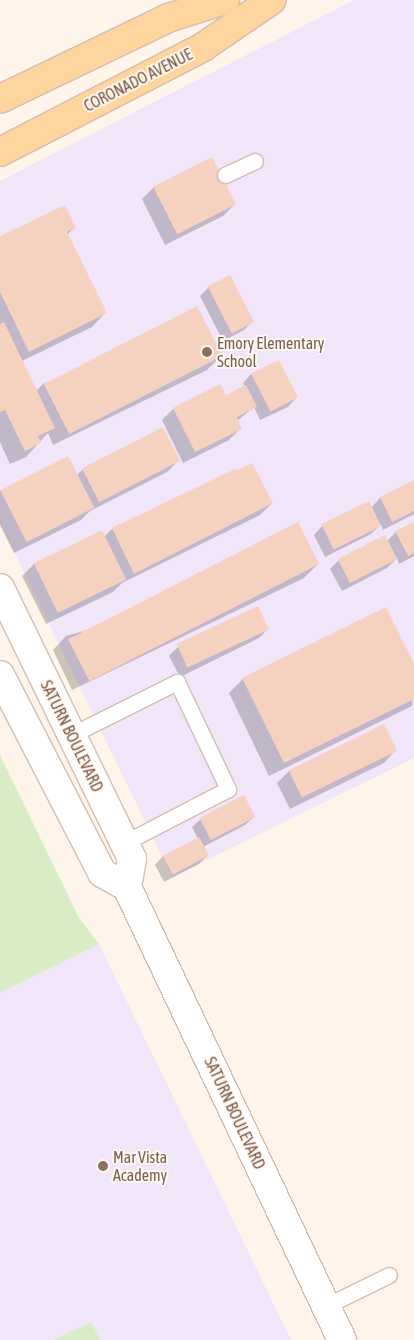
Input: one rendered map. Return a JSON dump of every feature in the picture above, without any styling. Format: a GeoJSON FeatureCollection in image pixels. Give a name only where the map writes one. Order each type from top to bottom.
{"type":"FeatureCollection","features":[{"type":"Feature","properties":{"kind":"main road"},"geometry":{"type":"LineString","coordinates":[[0,99],[168,18],[225,0]]}},
{"type":"Feature","properties":{"kind":"main road","name":"CORONADO AVENUE"},"geometry":{"type":"LineString","coordinates":[[0,152],[203,47],[272,0]]}},
{"type":"Feature","properties":{"kind":"street","name":"SATURN BOULEVARD"},"geometry":{"type":"LineString","coordinates":[[0,588],[132,860],[127,887],[342,1340]]}},
{"type":"Feature","properties":{"kind":"street"},"geometry":{"type":"LineString","coordinates":[[0,675],[102,873],[127,887]]}},
{"type":"Feature","properties":{"kind":"lane"},"geometry":{"type":"LineString","coordinates":[[225,175],[256,161]]}},
{"type":"Feature","properties":{"kind":"lane"},"geometry":{"type":"LineString","coordinates":[[71,734],[177,682],[228,789],[124,843]]}},
{"type":"Feature","properties":{"kind":"lane"},"geometry":{"type":"LineString","coordinates":[[326,1306],[389,1275]]}},
{"type":"Feature","properties":{"kind":"shaded area","name":"Emory Elementary School"},"geometry":{"type":"Polygon","coordinates":[[[354,0],[414,0],[414,758],[172,877],[0,523],[0,181],[354,0]]]}},
{"type":"Feature","properties":{"kind":"shaded area","name":"Mar Vista Academy"},"geometry":{"type":"Polygon","coordinates":[[[99,944],[291,1340],[0,1340],[0,993],[99,944]]]}},
{"type":"Feature","properties":{"kind":"green space"},"geometry":{"type":"Polygon","coordinates":[[[0,755],[79,918],[99,944],[0,993],[0,755]]]}},
{"type":"Feature","properties":{"kind":"green space"},"geometry":{"type":"Polygon","coordinates":[[[91,1322],[100,1340],[53,1340],[91,1322]]]}},
{"type":"Feature","properties":{"kind":"building"},"geometry":{"type":"Polygon","coordinates":[[[212,157],[236,204],[177,234],[153,187],[212,157]]]}},
{"type":"Feature","properties":{"kind":"building"},"geometry":{"type":"Polygon","coordinates":[[[65,205],[76,228],[67,232],[107,313],[29,352],[0,292],[0,236],[65,205]]]}},
{"type":"Feature","properties":{"kind":"building"},"geometry":{"type":"Polygon","coordinates":[[[230,275],[254,322],[232,334],[208,286],[230,275]]]}},
{"type":"Feature","properties":{"kind":"building"},"geometry":{"type":"Polygon","coordinates":[[[197,306],[222,356],[69,434],[44,384],[197,306]]]}},
{"type":"Feature","properties":{"kind":"building"},"geometry":{"type":"Polygon","coordinates":[[[4,322],[55,428],[38,436],[41,443],[25,451],[5,410],[0,412],[0,324],[4,322]]]}},
{"type":"Feature","properties":{"kind":"building"},"geometry":{"type":"Polygon","coordinates":[[[279,360],[298,397],[270,411],[251,374],[279,360]]]}},
{"type":"Feature","properties":{"kind":"building"},"geometry":{"type":"Polygon","coordinates":[[[220,384],[226,395],[246,385],[257,407],[237,417],[242,429],[195,452],[173,408],[220,384]]]}},
{"type":"Feature","properties":{"kind":"building"},"geometry":{"type":"Polygon","coordinates":[[[163,427],[180,461],[99,502],[82,468],[163,427]]]}},
{"type":"Feature","properties":{"kind":"building"},"geometry":{"type":"Polygon","coordinates":[[[68,456],[94,508],[27,542],[0,491],[68,456]]]}},
{"type":"Feature","properties":{"kind":"building"},"geometry":{"type":"Polygon","coordinates":[[[252,463],[273,503],[134,574],[112,528],[237,468],[236,471],[252,463]]]}},
{"type":"Feature","properties":{"kind":"building"},"geometry":{"type":"Polygon","coordinates":[[[414,480],[414,511],[392,522],[380,497],[414,480]]]}},
{"type":"Feature","properties":{"kind":"building"},"geometry":{"type":"Polygon","coordinates":[[[369,501],[381,526],[334,549],[321,524],[369,501]]]}},
{"type":"Feature","properties":{"kind":"building"},"geometry":{"type":"Polygon","coordinates":[[[298,522],[319,564],[89,681],[68,639],[298,522]]]}},
{"type":"Feature","properties":{"kind":"building"},"geometry":{"type":"Polygon","coordinates":[[[414,522],[414,553],[408,556],[395,531],[414,522]]]}},
{"type":"Feature","properties":{"kind":"building"},"geometry":{"type":"Polygon","coordinates":[[[102,530],[126,579],[58,613],[34,563],[102,530]]]}},
{"type":"Feature","properties":{"kind":"building"},"geometry":{"type":"Polygon","coordinates":[[[385,535],[397,559],[350,583],[338,559],[385,535]]]}},
{"type":"Feature","properties":{"kind":"building"},"geometry":{"type":"Polygon","coordinates":[[[258,606],[269,630],[187,668],[176,644],[258,606]]]}},
{"type":"Feature","properties":{"kind":"building"},"geometry":{"type":"Polygon","coordinates":[[[386,607],[414,664],[414,699],[284,763],[242,678],[386,607]]]}},
{"type":"Feature","properties":{"kind":"building"},"geometry":{"type":"Polygon","coordinates":[[[384,724],[397,751],[302,797],[289,770],[384,724]]]}},
{"type":"Feature","properties":{"kind":"building"},"geometry":{"type":"Polygon","coordinates":[[[244,795],[255,817],[211,840],[199,818],[244,795]]]}},
{"type":"Feature","properties":{"kind":"building"},"geometry":{"type":"Polygon","coordinates":[[[199,837],[209,856],[173,875],[163,856],[199,837]]]}},
{"type":"Feature","properties":{"kind":"place","name":"Emory Elementary School"},"geometry":{"type":"Point","coordinates":[207,352]}},
{"type":"Feature","properties":{"kind":"place","name":"Mar Vista Academy"},"geometry":{"type":"Point","coordinates":[103,1166]}}]}
